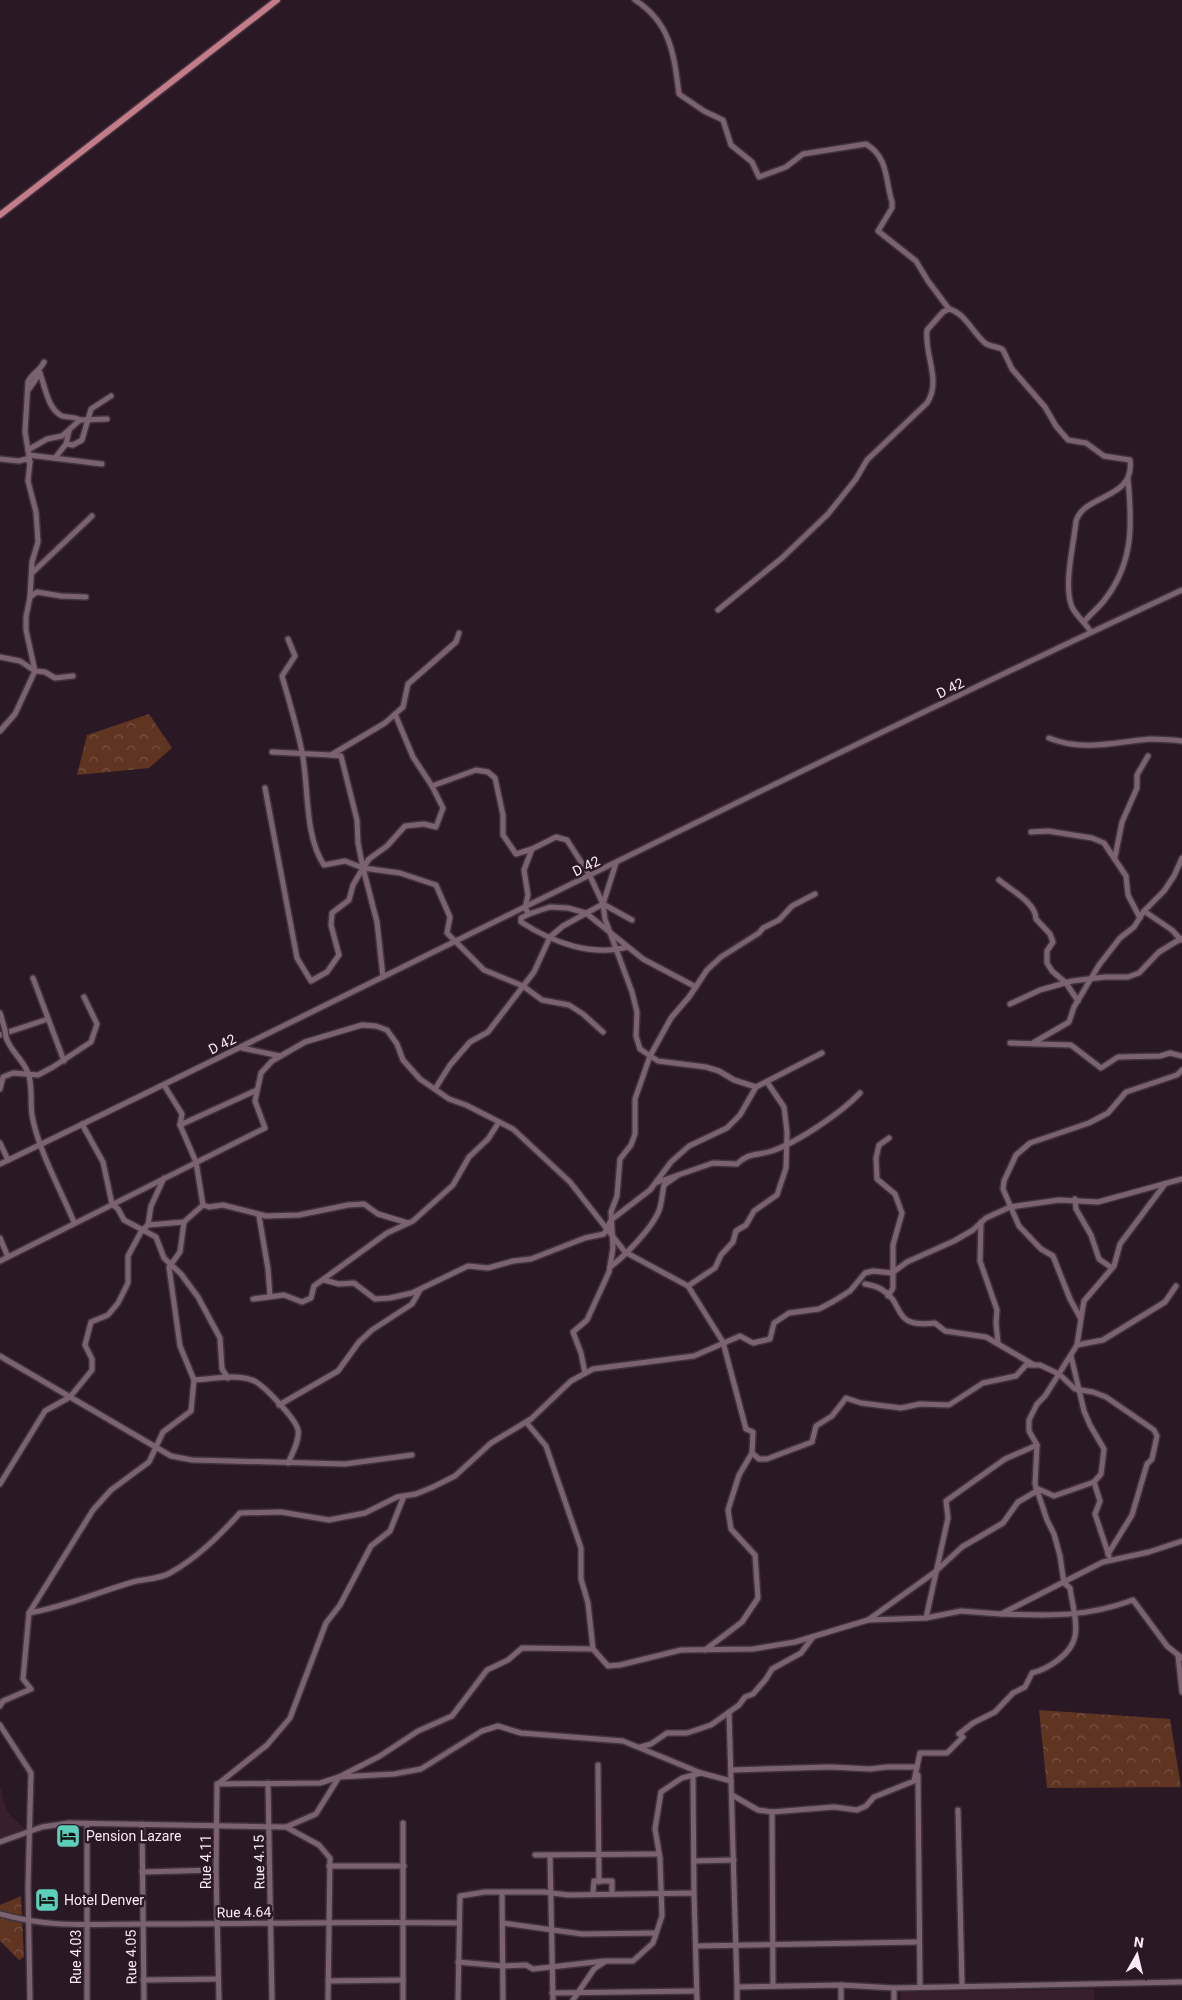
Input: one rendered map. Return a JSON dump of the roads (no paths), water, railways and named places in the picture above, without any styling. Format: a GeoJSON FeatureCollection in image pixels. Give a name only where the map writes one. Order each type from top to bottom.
{"type":"FeatureCollection","features":[{"type":"Feature","properties":{"kind":"main road"},"geometry":{"type":"LineString","coordinates":[[0,215],[109,128],[277,0]]}},
{"type":"Feature","properties":{"kind":"street"},"geometry":{"type":"LineString","coordinates":[[635,0],[659,20],[669,40],[676,66],[680,94],[704,111],[723,120],[730,144],[752,162],[759,176],[786,167],[803,154],[866,144],[874,149],[887,171],[892,202],[892,208],[878,231],[916,261],[928,281],[950,309],[955,310],[965,319],[986,344],[1004,350],[1012,369],[1046,406],[1056,426],[1068,440],[1086,443],[1104,456],[1116,459],[1129,459],[1128,479],[1131,511],[1126,561],[1108,596],[1085,621]]}},
{"type":"Feature","properties":{"kind":"street"},"geometry":{"type":"LineString","coordinates":[[718,610],[782,558],[828,514],[856,479],[867,460],[927,403],[933,394],[934,384],[929,363],[927,330],[944,312],[950,309]]}},
{"type":"Feature","properties":{"kind":"street"},"geometry":{"type":"LineString","coordinates":[[0,731],[15,714],[35,671],[26,630],[26,617],[30,596],[32,562],[38,542],[36,512],[28,481],[30,462],[25,428],[30,378],[40,372],[44,362]]}},
{"type":"Feature","properties":{"kind":"street"},"geometry":{"type":"LineString","coordinates":[[40,372],[55,410],[63,416],[84,420],[107,419]]}},
{"type":"Feature","properties":{"kind":"street"},"geometry":{"type":"LineString","coordinates":[[28,453],[47,438],[59,437],[68,431],[84,420],[91,409],[111,396]]}},
{"type":"Feature","properties":{"kind":"street"},"geometry":{"type":"LineString","coordinates":[[66,444],[74,445],[82,440],[84,420]]}},
{"type":"Feature","properties":{"kind":"street"},"geometry":{"type":"LineString","coordinates":[[55,458],[66,444],[68,431]]}},
{"type":"Feature","properties":{"kind":"street"},"geometry":{"type":"LineString","coordinates":[[28,453],[90,464],[102,464]]}},
{"type":"Feature","properties":{"kind":"street"},"geometry":{"type":"LineString","coordinates":[[0,459],[19,461],[26,459],[30,462]]}},
{"type":"Feature","properties":{"kind":"street"},"geometry":{"type":"LineString","coordinates":[[1091,632],[1085,621],[1072,607],[1070,597],[1070,581],[1078,515],[1101,497],[1114,492],[1128,479]]}},
{"type":"Feature","properties":{"kind":"street"},"geometry":{"type":"LineString","coordinates":[[32,573],[92,516]]}},
{"type":"Feature","properties":{"kind":"street","name":"D 42"},"geometry":{"type":"LineString","coordinates":[[0,1164],[383,978],[746,798],[1182,590]]}},
{"type":"Feature","properties":{"kind":"street"},"geometry":{"type":"LineString","coordinates":[[30,596],[37,592],[86,597]]}},
{"type":"Feature","properties":{"kind":"street"},"geometry":{"type":"LineString","coordinates":[[331,755],[385,723],[403,707],[408,684],[456,642],[459,633]]}},
{"type":"Feature","properties":{"kind":"street"},"geometry":{"type":"LineString","coordinates":[[288,639],[295,656],[282,676],[303,753],[308,806],[317,856],[324,865],[345,861],[363,868],[400,873],[436,885],[450,917],[447,933],[484,970],[523,986],[542,1000],[569,1006],[583,1014],[603,1032]]}},
{"type":"Feature","properties":{"kind":"street"},"geometry":{"type":"LineString","coordinates":[[0,656],[20,661],[35,671],[46,672],[55,678],[73,676]]}},
{"type":"Feature","properties":{"kind":"street"},"geometry":{"type":"LineString","coordinates":[[265,788],[297,958],[311,981],[327,972],[339,955],[331,926],[332,913],[349,900],[353,885],[369,859],[387,846],[405,826],[424,824],[436,827],[443,808],[432,786],[413,757],[395,714]]}},
{"type":"Feature","properties":{"kind":"street"},"geometry":{"type":"LineString","coordinates":[[1049,738],[1068,744],[1085,746],[1152,739],[1182,741]]}},
{"type":"Feature","properties":{"kind":"street"},"geometry":{"type":"LineString","coordinates":[[272,752],[341,756],[357,820],[358,843],[363,868],[377,922],[383,978]]}},
{"type":"Feature","properties":{"kind":"street"},"geometry":{"type":"LineString","coordinates":[[1115,858],[1122,822],[1137,788],[1137,775],[1148,756]]}},
{"type":"Feature","properties":{"kind":"street"},"geometry":{"type":"LineString","coordinates":[[432,786],[476,770],[488,772],[495,778],[503,815],[503,835],[516,854],[532,849],[556,837],[566,840],[590,876],[603,904],[605,918],[618,949],[637,1012],[636,1036],[640,1049],[658,1061],[706,1067],[719,1071],[734,1080],[756,1087]]}},
{"type":"Feature","properties":{"kind":"street"},"geometry":{"type":"LineString","coordinates":[[1031,832],[1048,831],[1099,840],[1109,848],[1126,876],[1128,895],[1140,918]]}},
{"type":"Feature","properties":{"kind":"street"},"geometry":{"type":"LineString","coordinates":[[529,914],[525,908],[528,895],[524,870],[532,849]]}},
{"type":"Feature","properties":{"kind":"street"},"geometry":{"type":"LineString","coordinates":[[1033,1043],[1069,1022],[1078,1001],[1091,979],[1120,938],[1134,927],[1144,911],[1164,891],[1174,876],[1182,858]]}},
{"type":"Feature","properties":{"kind":"street"},"geometry":{"type":"LineString","coordinates":[[435,1089],[450,1065],[470,1042],[488,1032],[534,972],[550,937],[603,904],[616,863]]}},
{"type":"Feature","properties":{"kind":"street"},"geometry":{"type":"LineString","coordinates":[[999,880],[1020,898],[1026,900],[1036,913],[1036,919],[1050,934],[1053,942],[1047,951],[1047,963],[1052,971],[1066,983],[1078,1001]]}},
{"type":"Feature","properties":{"kind":"street"},"geometry":{"type":"LineString","coordinates":[[585,1373],[581,1353],[573,1332],[587,1320],[610,1266],[611,1212],[617,1196],[620,1159],[631,1145],[635,1134],[635,1098],[650,1056],[671,1018],[708,970],[721,957],[759,933],[763,928],[780,920],[792,906],[815,894]]}},
{"type":"Feature","properties":{"kind":"street"},"geometry":{"type":"LineString","coordinates":[[603,904],[632,920]]}},
{"type":"Feature","properties":{"kind":"street"},"geometry":{"type":"LineString","coordinates":[[628,947],[618,949],[580,948],[550,937],[521,922],[522,918],[550,907],[586,913],[628,947],[662,970],[696,987]]}},
{"type":"Feature","properties":{"kind":"street"},"geometry":{"type":"LineString","coordinates":[[1010,1004],[1040,990],[1066,983],[1091,979],[1128,977],[1139,974],[1159,952],[1181,940],[1172,930],[1144,911]]}},
{"type":"Feature","properties":{"kind":"street"},"geometry":{"type":"LineString","coordinates":[[33,978],[64,1061]]}},
{"type":"Feature","properties":{"kind":"street"},"geometry":{"type":"LineString","coordinates":[[0,1089],[3,1077],[13,1072],[28,1072],[38,1075],[64,1061],[91,1042],[96,1024],[84,997]]}},
{"type":"Feature","properties":{"kind":"street"},"geometry":{"type":"LineString","coordinates":[[0,1013],[8,1044],[28,1072],[33,1102],[32,1114],[42,1144],[74,1222]]}},
{"type":"Feature","properties":{"kind":"street"},"geometry":{"type":"LineString","coordinates":[[0,1035],[48,1019]]}},
{"type":"Feature","properties":{"kind":"street"},"geometry":{"type":"LineString","coordinates":[[0,1261],[74,1222],[265,1128],[255,1101],[257,1090],[261,1073],[272,1061],[280,1056],[305,1042],[362,1025],[376,1026],[387,1030],[397,1044],[403,1060],[420,1079],[449,1099],[513,1129],[570,1182],[612,1238],[625,1252],[688,1286],[723,1342],[746,1429],[753,1432],[752,1453],[739,1475],[728,1510],[730,1529],[755,1555],[758,1598],[742,1622],[705,1650]]}},
{"type":"Feature","properties":{"kind":"street"},"geometry":{"type":"LineString","coordinates":[[1010,1043],[1071,1045],[1101,1068],[1118,1057],[1160,1056],[1170,1053],[1182,1056]]}},
{"type":"Feature","properties":{"kind":"street"},"geometry":{"type":"LineString","coordinates":[[241,1047],[280,1056]]}},
{"type":"Feature","properties":{"kind":"street"},"geometry":{"type":"LineString","coordinates":[[324,1280],[339,1284],[354,1283],[375,1299],[390,1298],[420,1289],[468,1266],[488,1268],[513,1261],[531,1259],[585,1238],[604,1234],[611,1220],[655,1183],[671,1162],[689,1146],[727,1128],[740,1115],[756,1087],[822,1052]]}},
{"type":"Feature","properties":{"kind":"street"},"geometry":{"type":"LineString","coordinates":[[1081,1319],[1070,1299],[1053,1256],[1041,1249],[1019,1226],[1003,1188],[1004,1181],[1016,1156],[1030,1144],[1089,1123],[1108,1114],[1126,1092],[1178,1075],[1182,1070]]}},
{"type":"Feature","properties":{"kind":"street"},"geometry":{"type":"LineString","coordinates":[[688,1286],[715,1268],[721,1255],[733,1242],[736,1231],[746,1225],[754,1211],[777,1195],[786,1168],[784,1107],[767,1082]]}},
{"type":"Feature","properties":{"kind":"street"},"geometry":{"type":"LineString","coordinates":[[164,1085],[182,1114],[180,1125],[196,1162],[202,1205]]}},
{"type":"Feature","properties":{"kind":"street"},"geometry":{"type":"LineString","coordinates":[[180,1125],[257,1090]]}},
{"type":"Feature","properties":{"kind":"street"},"geometry":{"type":"LineString","coordinates":[[655,1183],[713,1163],[737,1164],[745,1156],[772,1151],[816,1129],[829,1117],[846,1107],[860,1093]]}},
{"type":"Feature","properties":{"kind":"street"},"geometry":{"type":"LineString","coordinates":[[253,1299],[284,1295],[302,1302],[311,1298],[314,1286],[387,1233],[408,1223],[454,1185],[469,1157],[488,1139],[499,1122]]}},
{"type":"Feature","properties":{"kind":"street"},"geometry":{"type":"LineString","coordinates":[[82,1124],[103,1162],[112,1204],[118,1209],[124,1220],[156,1237],[164,1258],[198,1297],[220,1338],[222,1369],[228,1378]]}},
{"type":"Feature","properties":{"kind":"street"},"geometry":{"type":"LineString","coordinates":[[888,1296],[893,1288],[894,1245],[902,1213],[895,1194],[877,1179],[879,1145],[889,1138]]}},
{"type":"Feature","properties":{"kind":"street"},"geometry":{"type":"LineString","coordinates":[[0,1143],[8,1160]]}},
{"type":"Feature","properties":{"kind":"street"},"geometry":{"type":"LineString","coordinates":[[610,1266],[623,1257],[658,1212],[664,1185],[680,1174]]}},
{"type":"Feature","properties":{"kind":"street"},"geometry":{"type":"LineString","coordinates":[[148,1225],[151,1206],[164,1178]]}},
{"type":"Feature","properties":{"kind":"street"},"geometry":{"type":"LineString","coordinates":[[30,1614],[50,1610],[89,1595],[136,1581],[169,1574],[215,1540],[240,1513],[280,1512],[329,1520],[365,1513],[404,1496],[433,1487],[455,1476],[491,1443],[526,1422],[571,1381],[593,1369],[694,1356],[740,1336],[753,1343],[770,1339],[774,1323],[789,1313],[819,1309],[850,1291],[865,1273],[873,1271],[892,1273],[907,1262],[973,1230],[981,1222],[1010,1207],[1075,1199],[1098,1202],[1182,1179]]}},
{"type":"Feature","properties":{"kind":"street"},"geometry":{"type":"LineString","coordinates":[[732,1795],[744,1804],[772,1812],[834,1807],[857,1810],[866,1806],[874,1797],[914,1781],[920,1753],[947,1753],[963,1737],[959,1734],[973,1722],[995,1712],[1013,1692],[1025,1687],[1032,1673],[1046,1670],[1066,1652],[1075,1637],[1070,1588],[1064,1583],[1054,1534],[1036,1490],[1037,1444],[1029,1431],[1029,1420],[1037,1404],[1077,1345],[1084,1301],[1112,1268],[1120,1244],[1165,1184]]}},
{"type":"Feature","properties":{"kind":"street"},"geometry":{"type":"LineString","coordinates":[[1075,1199],[1076,1209],[1092,1235],[1099,1259],[1112,1268]]}},
{"type":"Feature","properties":{"kind":"street"},"geometry":{"type":"LineString","coordinates":[[202,1205],[209,1207],[223,1205],[259,1216],[298,1215],[348,1205],[364,1204],[378,1214],[408,1223]]}},
{"type":"Feature","properties":{"kind":"street"},"geometry":{"type":"LineString","coordinates":[[0,1484],[45,1411],[70,1397],[92,1370],[92,1359],[85,1345],[91,1322],[108,1315],[118,1303],[128,1283],[128,1256],[142,1230],[148,1225],[184,1222],[202,1205]]}},
{"type":"Feature","properties":{"kind":"street"},"geometry":{"type":"LineString","coordinates":[[259,1216],[268,1269],[270,1296]]}},
{"type":"Feature","properties":{"kind":"street"},"geometry":{"type":"LineString","coordinates":[[0,1706],[3,1701],[31,1690],[23,1679],[30,1614],[93,1510],[111,1490],[148,1462],[163,1432],[190,1411],[194,1380],[180,1346],[169,1267],[180,1252],[184,1222]]}},
{"type":"Feature","properties":{"kind":"street"},"geometry":{"type":"LineString","coordinates":[[981,1222],[980,1261],[997,1310],[998,1343]]}},
{"type":"Feature","properties":{"kind":"street"},"geometry":{"type":"LineString","coordinates":[[0,1238],[8,1257]]}},
{"type":"Feature","properties":{"kind":"street"},"geometry":{"type":"LineString","coordinates":[[866,1284],[882,1289],[895,1303],[899,1314],[910,1322],[921,1325],[935,1323],[945,1330],[967,1333],[998,1343],[1034,1365]]}},
{"type":"Feature","properties":{"kind":"street"},"geometry":{"type":"LineString","coordinates":[[1077,1345],[1103,1340],[1165,1302],[1176,1286]]}},
{"type":"Feature","properties":{"kind":"street"},"geometry":{"type":"LineString","coordinates":[[279,1405],[338,1371],[359,1342],[372,1330],[412,1304],[420,1289]]}},
{"type":"Feature","properties":{"kind":"street"},"geometry":{"type":"LineString","coordinates":[[0,1356],[156,1449],[171,1456],[192,1460],[345,1464],[412,1455]]}},
{"type":"Feature","properties":{"kind":"street"},"geometry":{"type":"LineString","coordinates":[[1036,1490],[1054,1496],[1094,1482],[1100,1474],[1104,1448],[1090,1425],[1071,1356]]}},
{"type":"Feature","properties":{"kind":"street"},"geometry":{"type":"LineString","coordinates":[[752,1453],[759,1459],[767,1459],[812,1442],[816,1426],[832,1416],[846,1398],[861,1403],[901,1408],[920,1404],[948,1405],[983,1384],[1016,1376],[1026,1365],[1040,1365],[1059,1374],[1075,1389],[1106,1397],[1154,1430],[1157,1436],[1152,1459],[1147,1464],[1132,1515],[1108,1554]]}},
{"type":"Feature","properties":{"kind":"street"},"geometry":{"type":"LineString","coordinates":[[194,1380],[228,1378],[252,1380],[290,1413],[298,1430],[296,1444],[288,1463]]}},
{"type":"Feature","properties":{"kind":"street"},"geometry":{"type":"LineString","coordinates":[[526,1422],[546,1446],[581,1548],[582,1578],[588,1603],[593,1649],[608,1666],[681,1650],[753,1650],[813,1637],[868,1620],[926,1618],[961,1611],[1001,1614],[1074,1615],[1106,1610],[1133,1600],[1168,1646],[1180,1657],[1182,1692]]}},
{"type":"Feature","properties":{"kind":"street"},"geometry":{"type":"LineString","coordinates":[[926,1618],[948,1518],[946,1501],[1005,1459],[1037,1444]]}},
{"type":"Feature","properties":{"kind":"street"},"geometry":{"type":"LineString","coordinates":[[1094,1482],[1100,1501],[1095,1514],[1110,1561]]}},
{"type":"Feature","properties":{"kind":"street"},"geometry":{"type":"LineString","coordinates":[[868,1620],[935,1572],[962,1547],[1003,1523],[1018,1502],[1036,1490]]}},
{"type":"Feature","properties":{"kind":"street"},"geometry":{"type":"LineString","coordinates":[[217,1784],[267,1745],[290,1718],[326,1623],[340,1604],[371,1546],[390,1531],[404,1496]]}},
{"type":"Feature","properties":{"kind":"street"},"geometry":{"type":"LineString","coordinates":[[1001,1614],[1110,1561],[1149,1552],[1182,1541]]}},
{"type":"Feature","properties":{"kind":"street"},"geometry":{"type":"LineString","coordinates":[[640,1747],[651,1744],[667,1733],[687,1733],[711,1724],[730,1712],[740,1705],[745,1697],[753,1694],[772,1669],[800,1653],[813,1637]]}},
{"type":"Feature","properties":{"kind":"street"},"geometry":{"type":"LineString","coordinates":[[217,1784],[320,1783],[338,1777],[380,1756],[418,1731],[452,1716],[487,1670],[508,1660],[522,1648],[593,1649]]}},
{"type":"Feature","properties":{"kind":"street"},"geometry":{"type":"LineString","coordinates":[[730,1712],[737,2000]]}},
{"type":"Feature","properties":{"kind":"street"},"geometry":{"type":"LineString","coordinates":[[0,1725],[31,1773],[28,1887],[30,2000]]}},
{"type":"Feature","properties":{"kind":"street"},"geometry":{"type":"LineString","coordinates":[[338,1777],[394,1774],[421,1769],[482,1731],[498,1726],[521,1733],[623,1741],[701,1773],[731,1781]]}},
{"type":"Feature","properties":{"kind":"street"},"geometry":{"type":"LineString","coordinates":[[917,1750],[920,1986]]}},
{"type":"Feature","properties":{"kind":"street"},"geometry":{"type":"LineString","coordinates":[[598,1765],[599,1882]]}},
{"type":"Feature","properties":{"kind":"street"},"geometry":{"type":"LineString","coordinates":[[731,1770],[830,1767],[870,1769],[887,1766],[917,1768]]}},
{"type":"Feature","properties":{"kind":"street"},"geometry":{"type":"LineString","coordinates":[[458,1962],[503,1966],[526,1965],[533,1969],[606,1961],[633,1961],[653,1943],[662,1916],[659,1854],[655,1829],[661,1792],[682,1778],[701,1773]]}},
{"type":"Feature","properties":{"kind":"street"},"geometry":{"type":"LineString","coordinates":[[693,1775],[697,2000]]}},
{"type":"Feature","properties":{"kind":"street"},"geometry":{"type":"LineString","coordinates":[[286,1827],[316,1814],[338,1777]]}},
{"type":"Feature","properties":{"kind":"street","name":"Rue 4.15"},"geometry":{"type":"LineString","coordinates":[[268,1783],[272,2000]]}},
{"type":"Feature","properties":{"kind":"street","name":"Rue 4.11"},"geometry":{"type":"LineString","coordinates":[[217,1784],[216,1870],[219,2000]]}},
{"type":"Feature","properties":{"kind":"street"},"geometry":{"type":"LineString","coordinates":[[958,1810],[962,1985]]}},
{"type":"Feature","properties":{"kind":"street"},"geometry":{"type":"LineString","coordinates":[[772,1812],[773,1986]]}},
{"type":"Feature","properties":{"kind":"street"},"geometry":{"type":"LineString","coordinates":[[0,1842],[30,1831],[69,1823],[87,1825],[217,1824],[286,1827],[319,1845],[330,1858],[328,2000]]}},
{"type":"Feature","properties":{"kind":"street"},"geometry":{"type":"LineString","coordinates":[[403,1823],[403,2000]]}},
{"type":"Feature","properties":{"kind":"street","name":"Rue 4.05"},"geometry":{"type":"LineString","coordinates":[[142,1824],[144,2000]]}},
{"type":"Feature","properties":{"kind":"street","name":"Rue 4.03"},"geometry":{"type":"LineString","coordinates":[[87,1825],[87,2000]]}},
{"type":"Feature","properties":{"kind":"street"},"geometry":{"type":"LineString","coordinates":[[535,1855],[659,1854]]}},
{"type":"Feature","properties":{"kind":"street"},"geometry":{"type":"LineString","coordinates":[[550,1855],[552,2000]]}},
{"type":"Feature","properties":{"kind":"street"},"geometry":{"type":"LineString","coordinates":[[694,1861],[734,1860]]}},
{"type":"Feature","properties":{"kind":"street"},"geometry":{"type":"LineString","coordinates":[[329,1866],[404,1866]]}},
{"type":"Feature","properties":{"kind":"street"},"geometry":{"type":"LineString","coordinates":[[142,1872],[216,1870]]}},
{"type":"Feature","properties":{"kind":"street"},"geometry":{"type":"LineString","coordinates":[[593,1893],[594,1881],[612,1881],[612,1893]]}},
{"type":"Feature","properties":{"kind":"street"},"geometry":{"type":"LineString","coordinates":[[458,2000],[460,1896],[502,1892],[568,1895],[593,1893],[694,1893]]}},
{"type":"Feature","properties":{"kind":"street"},"geometry":{"type":"LineString","coordinates":[[502,1892],[503,2000]]}},
{"type":"Feature","properties":{"kind":"street","name":"Rue 4.64"},"geometry":{"type":"LineString","coordinates":[[0,1914],[30,1922],[87,1926],[271,1922],[459,1923]]}},
{"type":"Feature","properties":{"kind":"street"},"geometry":{"type":"LineString","coordinates":[[502,1923],[582,1934],[656,1933]]}},
{"type":"Feature","properties":{"kind":"street"},"geometry":{"type":"LineString","coordinates":[[696,1946],[918,1942]]}},
{"type":"Feature","properties":{"kind":"street"},"geometry":{"type":"LineString","coordinates":[[573,2000],[594,1969],[606,1961]]}},
{"type":"Feature","properties":{"kind":"street"},"geometry":{"type":"LineString","coordinates":[[143,1980],[218,1979]]}},
{"type":"Feature","properties":{"kind":"street"},"geometry":{"type":"LineString","coordinates":[[328,1981],[403,1980]]}},
{"type":"Feature","properties":{"kind":"street"},"geometry":{"type":"LineString","coordinates":[[736,1987],[841,1985],[894,1988],[962,1985],[1182,1982]]}},
{"type":"Feature","properties":{"kind":"street"},"geometry":{"type":"LineString","coordinates":[[841,1985],[841,2000]]}},
{"type":"Feature","properties":{"kind":"street"},"geometry":{"type":"LineString","coordinates":[[894,1988],[894,2000]]}},
{"type":"Feature","properties":{"kind":"street"},"geometry":{"type":"LineString","coordinates":[[552,1993],[696,1991]]}},
{"type":"Feature","properties":{"kind":"place","name":"Pension Lazare"},"geometry":{"type":"Point","coordinates":[68,1836]}},
{"type":"Feature","properties":{"kind":"place","name":"Hotel Denver"},"geometry":{"type":"Point","coordinates":[47,1900]}}]}
